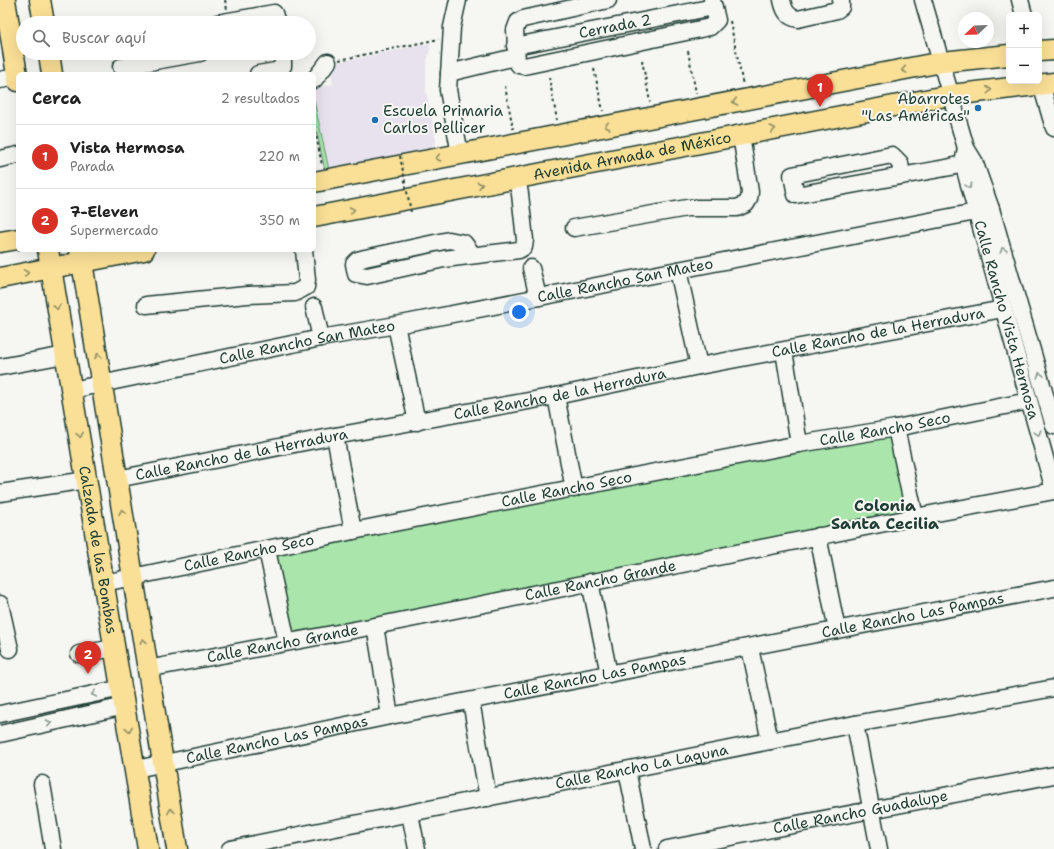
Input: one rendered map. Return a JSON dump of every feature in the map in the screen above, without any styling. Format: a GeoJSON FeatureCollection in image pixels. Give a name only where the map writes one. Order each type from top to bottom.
{"type":"FeatureCollection","features":[{"type":"Feature","properties":{"kind":"main road"},"geometry":{"type":"LineString","coordinates":[[5,0],[12,79]]}},
{"type":"Feature","properties":{"kind":"main road"},"geometry":{"type":"LineString","coordinates":[[40,0],[43,16]]}},
{"type":"Feature","properties":{"kind":"main road"},"geometry":{"type":"LineString","coordinates":[[1042,51],[1054,50]]}},
{"type":"Feature","properties":{"kind":"main road"},"geometry":{"type":"LineString","coordinates":[[320,180],[942,62],[1006,55]]}},
{"type":"Feature","properties":{"kind":"main road"},"geometry":{"type":"LineString","coordinates":[[51,60],[52,72]]}},
{"type":"Feature","properties":{"kind":"main road","name":"Avenida Armada de México"},"geometry":{"type":"LineString","coordinates":[[316,217],[951,95],[1047,84]]}},
{"type":"Feature","properties":{"kind":"main road"},"geometry":{"type":"LineString","coordinates":[[0,242],[16,239]]}},
{"type":"Feature","properties":{"kind":"main road"},"geometry":{"type":"LineString","coordinates":[[0,278],[49,259],[123,252]]}},
{"type":"Feature","properties":{"kind":"main road","name":"Calzada de las Bombas"},"geometry":{"type":"LineString","coordinates":[[81,256],[162,764],[177,849]]}},
{"type":"Feature","properties":{"kind":"main road","name":"Calzada de las Bombas"},"geometry":{"type":"LineString","coordinates":[[49,259],[124,697],[148,849]]}},
{"type":"Feature","properties":{"kind":"street"},"geometry":{"type":"LineString","coordinates":[[458,0],[451,36],[448,90],[460,154]]}},
{"type":"Feature","properties":{"kind":"street"},"geometry":{"type":"LineString","coordinates":[[518,56],[515,26],[523,19],[608,0]]}},
{"type":"Feature","properties":{"kind":"street"},"geometry":{"type":"LineString","coordinates":[[782,0],[786,13],[792,18],[798,19],[837,10],[841,7],[841,0]]}},
{"type":"Feature","properties":{"kind":"street","name":"Calle Rancho Vista Hermosa"},"geometry":{"type":"LineString","coordinates":[[923,0],[984,210],[1033,352],[1054,426]]}},
{"type":"Feature","properties":{"kind":"street"},"geometry":{"type":"LineString","coordinates":[[1020,0],[1023,12]]}},
{"type":"Feature","properties":{"kind":"street"},"geometry":{"type":"LineString","coordinates":[[449,73],[518,56],[710,27],[717,20],[713,4]]}},
{"type":"Feature","properties":{"kind":"street","name":"Cerrada 2"},"geometry":{"type":"LineString","coordinates":[[518,56],[713,4]]}},
{"type":"Feature","properties":{"kind":"street"},"geometry":{"type":"LineString","coordinates":[[257,16],[274,13],[275,16]]}},
{"type":"Feature","properties":{"kind":"street"},"geometry":{"type":"LineString","coordinates":[[121,65],[154,60]]}},
{"type":"Feature","properties":{"kind":"street"},"geometry":{"type":"LineString","coordinates":[[270,72],[276,71],[283,66],[283,60]]}},
{"type":"Feature","properties":{"kind":"street"},"geometry":{"type":"LineString","coordinates":[[316,77],[328,62]]}},
{"type":"Feature","properties":{"kind":"street"},"geometry":{"type":"LineString","coordinates":[[1047,84],[1054,128]]}},
{"type":"Feature","properties":{"kind":"street"},"geometry":{"type":"LineString","coordinates":[[574,228],[687,208],[737,208],[746,204],[749,199],[750,192],[741,135]]}},
{"type":"Feature","properties":{"kind":"street"},"geometry":{"type":"LineString","coordinates":[[0,159],[16,155]]}},
{"type":"Feature","properties":{"kind":"street"},"geometry":{"type":"LineString","coordinates":[[902,176],[900,163],[892,155],[792,175],[796,195],[902,176],[968,157]]}},
{"type":"Feature","properties":{"kind":"street"},"geometry":{"type":"LineString","coordinates":[[473,255],[464,243],[449,240],[365,258],[358,260],[354,264],[356,274],[367,276],[444,259],[515,252],[524,247],[526,240],[520,194],[516,178]]}},
{"type":"Feature","properties":{"kind":"street","name":"Calle Rancho Vista Hermosa"},"geometry":{"type":"LineString","coordinates":[[984,210],[1004,309],[1054,490]]}},
{"type":"Feature","properties":{"kind":"street","name":"Calle Rancho San Mateo"},"geometry":{"type":"LineString","coordinates":[[72,390],[321,338],[396,325],[984,210]]}},
{"type":"Feature","properties":{"kind":"street"},"geometry":{"type":"LineString","coordinates":[[146,305],[247,295],[295,293],[306,287],[307,280],[304,252]]}},
{"type":"Feature","properties":{"kind":"street"},"geometry":{"type":"LineString","coordinates":[[531,268],[538,297]]}},
{"type":"Feature","properties":{"kind":"street"},"geometry":{"type":"LineString","coordinates":[[678,270],[699,366]]}},
{"type":"Feature","properties":{"kind":"street"},"geometry":{"type":"LineString","coordinates":[[314,307],[321,338]]}},
{"type":"Feature","properties":{"kind":"street","name":"Calle Rancho de la Herradura"},"geometry":{"type":"LineString","coordinates":[[117,479],[335,436],[556,396],[699,366],[1004,309]]}},
{"type":"Feature","properties":{"kind":"street"},"geometry":{"type":"LineString","coordinates":[[396,325],[417,422]]}},
{"type":"Feature","properties":{"kind":"street"},"geometry":{"type":"LineString","coordinates":[[784,351],[800,444]]}},
{"type":"Feature","properties":{"kind":"street"},"geometry":{"type":"LineString","coordinates":[[1017,356],[1033,352]]}},
{"type":"Feature","properties":{"kind":"street"},"geometry":{"type":"LineString","coordinates":[[0,368],[66,355]]}},
{"type":"Feature","properties":{"kind":"street"},"geometry":{"type":"LineString","coordinates":[[556,396],[574,489]]}},
{"type":"Feature","properties":{"kind":"street","name":"Calle Rancho Seco"},"geometry":{"type":"LineString","coordinates":[[104,582],[267,550],[353,531],[800,444],[896,428],[1029,401]]}},
{"type":"Feature","properties":{"kind":"street"},"geometry":{"type":"LineString","coordinates":[[896,428],[915,517]]}},
{"type":"Feature","properties":{"kind":"street"},"geometry":{"type":"LineString","coordinates":[[335,436],[353,531]]}},
{"type":"Feature","properties":{"kind":"street"},"geometry":{"type":"LineString","coordinates":[[0,493],[87,480]]}},
{"type":"Feature","properties":{"kind":"street","name":"Calle Rancho Grande"},"geometry":{"type":"LineString","coordinates":[[147,669],[375,626],[818,536],[1054,490]]}},
{"type":"Feature","properties":{"kind":"street"},"geometry":{"type":"LineString","coordinates":[[818,536],[837,630]]}},
{"type":"Feature","properties":{"kind":"street"},"geometry":{"type":"LineString","coordinates":[[267,550],[287,642]]}},
{"type":"Feature","properties":{"kind":"street"},"geometry":{"type":"LineString","coordinates":[[590,582],[609,674]]}},
{"type":"Feature","properties":{"kind":"street","name":"Calle Rancho Las Pampas"},"geometry":{"type":"LineString","coordinates":[[136,769],[390,716],[750,648],[1054,588]]}},
{"type":"Feature","properties":{"kind":"street"},"geometry":{"type":"LineString","coordinates":[[0,604],[10,649]]}},
{"type":"Feature","properties":{"kind":"street"},"geometry":{"type":"LineString","coordinates":[[375,626],[390,716]]}},
{"type":"Feature","properties":{"kind":"street"},"geometry":{"type":"LineString","coordinates":[[79,654],[115,648]]}},
{"type":"Feature","properties":{"kind":"street"},"geometry":{"type":"LineString","coordinates":[[750,648],[770,741]]}},
{"type":"Feature","properties":{"kind":"street","name":"Calle Rancho La Laguna"},"geometry":{"type":"LineString","coordinates":[[230,849],[855,724],[1054,688]]}},
{"type":"Feature","properties":{"kind":"street"},"geometry":{"type":"LineString","coordinates":[[0,714],[26,709],[124,697]]}},
{"type":"Feature","properties":{"kind":"street"},"geometry":{"type":"LineString","coordinates":[[0,734],[30,727],[124,697]]}},
{"type":"Feature","properties":{"kind":"street"},"geometry":{"type":"LineString","coordinates":[[471,701],[488,798]]}},
{"type":"Feature","properties":{"kind":"street"},"geometry":{"type":"LineString","coordinates":[[26,709],[30,727]]}},
{"type":"Feature","properties":{"kind":"street"},"geometry":{"type":"LineString","coordinates":[[855,724],[879,849]]}},
{"type":"Feature","properties":{"kind":"street"},"geometry":{"type":"LineString","coordinates":[[627,770],[644,849]]}},
{"type":"Feature","properties":{"kind":"street","name":"Calle Rancho Guadalupe"},"geometry":{"type":"LineString","coordinates":[[667,849],[1054,775]]}},
{"type":"Feature","properties":{"kind":"street"},"geometry":{"type":"LineString","coordinates":[[42,784],[53,849]]}},
{"type":"Feature","properties":{"kind":"street"},"geometry":{"type":"LineString","coordinates":[[410,814],[417,849]]}},
{"type":"Feature","properties":{"kind":"path"},"geometry":{"type":"LineString","coordinates":[[730,18],[746,100]]}},
{"type":"Feature","properties":{"kind":"path"},"geometry":{"type":"LineString","coordinates":[[328,62],[451,36]]}},
{"type":"Feature","properties":{"kind":"path"},"geometry":{"type":"LineString","coordinates":[[688,51],[699,108]]}},
{"type":"Feature","properties":{"kind":"path"},"geometry":{"type":"LineString","coordinates":[[642,60],[653,117]]}},
{"type":"Feature","properties":{"kind":"path"},"geometry":{"type":"LineString","coordinates":[[594,68],[606,126]]}},
{"type":"Feature","properties":{"kind":"path"},"geometry":{"type":"LineString","coordinates":[[549,77],[560,135]]}},
{"type":"Feature","properties":{"kind":"path"},"geometry":{"type":"LineString","coordinates":[[505,86],[516,144]]}},
{"type":"Feature","properties":{"kind":"path"},"geometry":{"type":"LineString","coordinates":[[316,143],[320,180]]}},
{"type":"Feature","properties":{"kind":"path"},"geometry":{"type":"LineString","coordinates":[[400,156],[411,212]]}},
{"type":"Feature","properties":{"kind":"shaded area","name":"Escuela Primaria Carlos Pellicer"},"geometry":{"type":"Polygon","coordinates":[[[431,43],[426,67],[426,91],[436,141],[434,147],[329,170],[316,109],[316,88],[333,84],[329,64],[431,43]]]}},
{"type":"Feature","properties":{"kind":"green space"},"geometry":{"type":"Polygon","coordinates":[[[316,109],[329,170],[325,171],[316,128],[316,109]]]}},
{"type":"Feature","properties":{"kind":"green space"},"geometry":{"type":"Polygon","coordinates":[[[896,429],[907,513],[374,618],[281,634],[265,553],[896,429]]]}},
{"type":"Feature","properties":{"kind":"place","name":"Vista Hermosa"},"geometry":{"type":"Point","coordinates":[820,107]}},
{"type":"Feature","properties":{"kind":"place","name":"Abarrotes \"Las Américas\""},"geometry":{"type":"Point","coordinates":[978,108]}},
{"type":"Feature","properties":{"kind":"place","name":"Escuela Primaria Carlos Pellicer"},"geometry":{"type":"Point","coordinates":[375,120]}},
{"type":"Feature","properties":{"kind":"place","name":"7-Eleven"},"geometry":{"type":"Point","coordinates":[88,674]}},
{"type":"Feature","properties":{"kind":"district","name":"Colonia Santa Cecilia"},"geometry":{"type":"Point","coordinates":[885,514]}}]}
